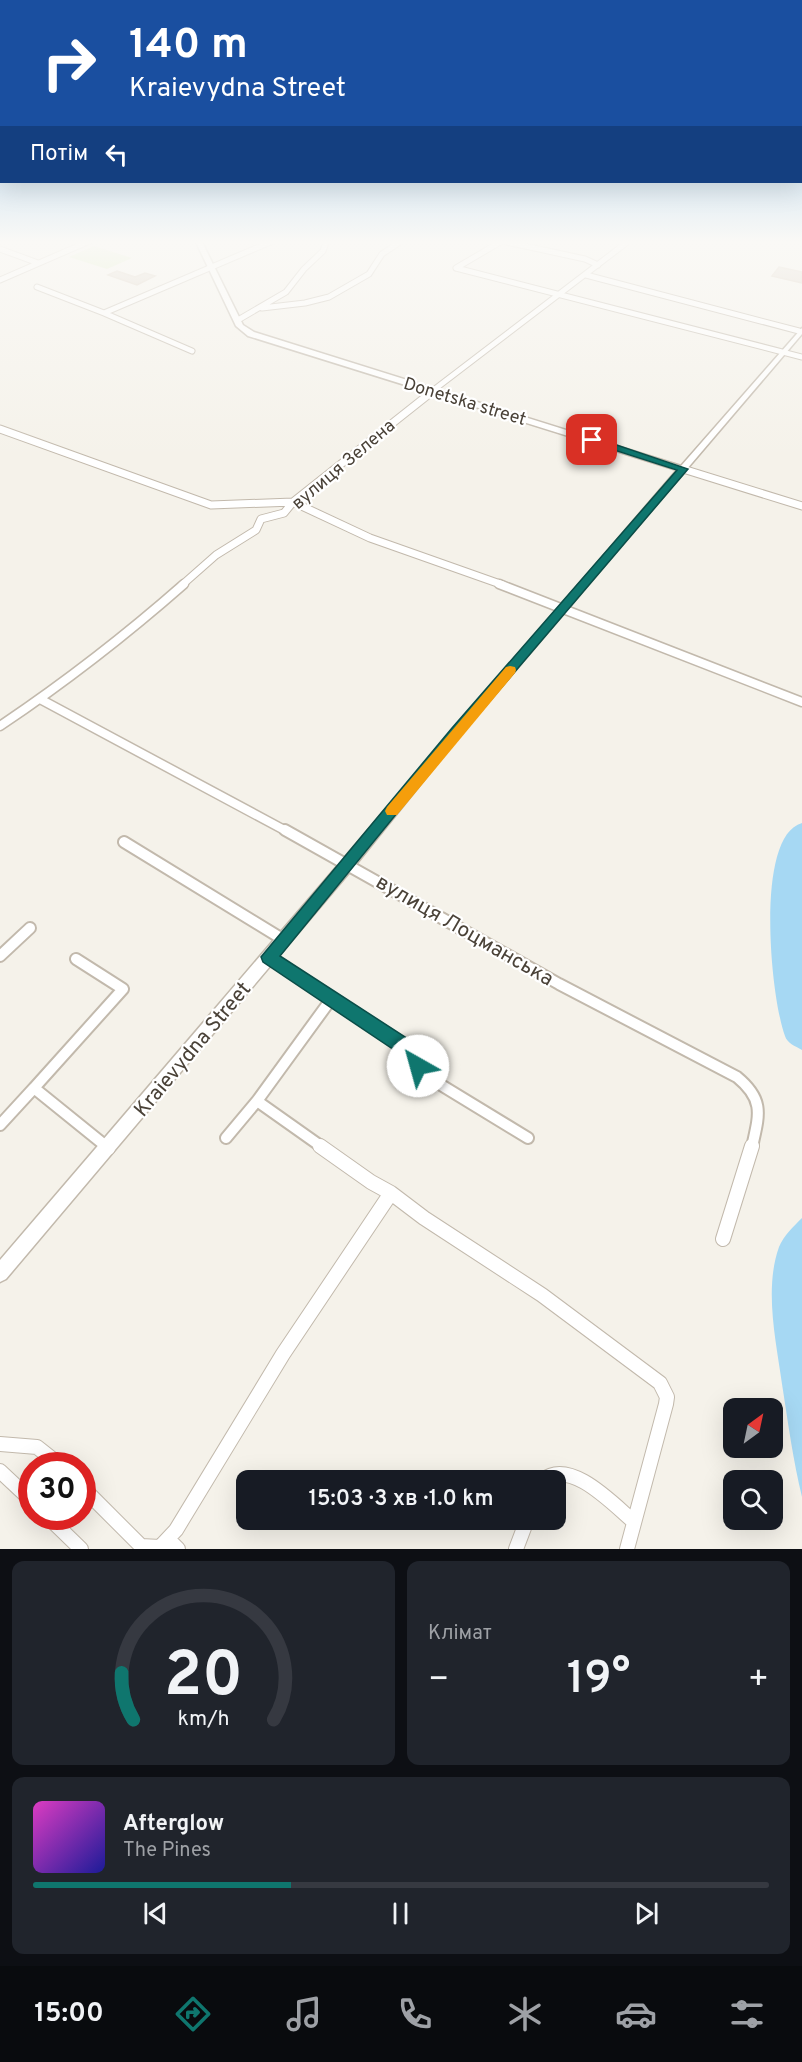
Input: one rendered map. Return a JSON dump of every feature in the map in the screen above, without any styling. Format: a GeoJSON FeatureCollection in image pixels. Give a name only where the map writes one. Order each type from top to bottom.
{"type":"FeatureCollection","features":[{"type":"Feature","properties":{"kind":"street"},"geometry":{"type":"LineString","coordinates":[[234,312],[238,320],[253,312]]}},
{"type":"Feature","properties":{"kind":"street","name":"вулиця Зелена"},"geometry":{"type":"LineString","coordinates":[[0,726],[40,699],[141,622],[216,555],[256,530],[261,519],[283,514],[291,508],[293,502],[537,312]]}},
{"type":"Feature","properties":{"kind":"street"},"geometry":{"type":"LineString","coordinates":[[627,312],[802,357]]}},
{"type":"Feature","properties":{"kind":"street"},"geometry":{"type":"LineString","coordinates":[[731,312],[800,330]]}},
{"type":"Feature","properties":{"kind":"street"},"geometry":{"type":"LineString","coordinates":[[104,313],[192,351]]}},
{"type":"Feature","properties":{"kind":"street","name":"Donetska street"},"geometry":{"type":"LineString","coordinates":[[238,320],[240,326],[248,333],[683,469]]}},
{"type":"Feature","properties":{"kind":"street","name":"Kraievydna Street"},"geometry":{"type":"LineString","coordinates":[[0,1274],[348,864],[457,731],[563,610],[800,330]]}},
{"type":"Feature","properties":{"kind":"street"},"geometry":{"type":"LineString","coordinates":[[0,429],[211,505],[293,502],[370,538],[469,572],[802,702]]}},
{"type":"Feature","properties":{"kind":"street"},"geometry":{"type":"LineString","coordinates":[[683,469],[802,506]]}},
{"type":"Feature","properties":{"kind":"street","name":"вулиця Лоцманська"},"geometry":{"type":"LineString","coordinates":[[40,699],[348,864],[559,984],[737,1077],[756,1097],[757,1112],[753,1140],[723,1239]]}},
{"type":"Feature","properties":{"kind":"street"},"geometry":{"type":"LineString","coordinates":[[124,842],[284,940]]}},
{"type":"Feature","properties":{"kind":"street"},"geometry":{"type":"LineString","coordinates":[[0,956],[30,928]]}},
{"type":"Feature","properties":{"kind":"street"},"geometry":{"type":"LineString","coordinates":[[269,957],[410,1050],[423,1074],[528,1138]]}},
{"type":"Feature","properties":{"kind":"street"},"geometry":{"type":"LineString","coordinates":[[0,1125],[123,989],[76,958]]}},
{"type":"Feature","properties":{"kind":"street"},"geometry":{"type":"LineString","coordinates":[[226,1138],[257,1101],[332,998]]}},
{"type":"Feature","properties":{"kind":"street"},"geometry":{"type":"LineString","coordinates":[[34,1088],[108,1148]]}},
{"type":"Feature","properties":{"kind":"street"},"geometry":{"type":"LineString","coordinates":[[257,1101],[424,1218],[542,1294],[660,1383],[667,1396],[666,1404],[627,1549]]}},
{"type":"Feature","properties":{"kind":"street"},"geometry":{"type":"LineString","coordinates":[[96,1501],[141,1546],[160,1548],[173,1545],[198,1490],[315,1305],[390,1193]]}},
{"type":"Feature","properties":{"kind":"street"},"geometry":{"type":"LineString","coordinates":[[0,1444],[37,1447],[43,1452]]}},
{"type":"Feature","properties":{"kind":"street"},"geometry":{"type":"LineString","coordinates":[[0,1471],[18,1488]]}},
{"type":"Feature","properties":{"kind":"street"},"geometry":{"type":"LineString","coordinates":[[566,1474],[572,1474],[598,1492],[633,1521]]}},
{"type":"Feature","properties":{"kind":"street"},"geometry":{"type":"LineString","coordinates":[[61,1530],[81,1549]]}},
{"type":"Feature","properties":{"kind":"street"},"geometry":{"type":"LineString","coordinates":[[516,1549],[524,1530]]}},
{"type":"Feature","properties":{"kind":"water"},"geometry":{"type":"Polygon","coordinates":[[[802,823],[802,1050],[786,1038],[780,1017],[775,989],[770,920],[777,857],[787,834],[802,823]]]}},
{"type":"Feature","properties":{"kind":"water"},"geometry":{"type":"Polygon","coordinates":[[[802,1218],[802,1497],[777,1350],[772,1280],[779,1247],[786,1235],[802,1218]]]}},
{"type":"Feature","properties":{"kind":"slow traffic"},"geometry":{"type":"LineString","coordinates":[[392,811],[510,670]]}},
{"type":"Feature","properties":{"kind":"route"},"geometry":{"type":"LineString","coordinates":[[418,1066],[410,1050],[269,957],[457,731],[683,469],[592,440]]}}]}
